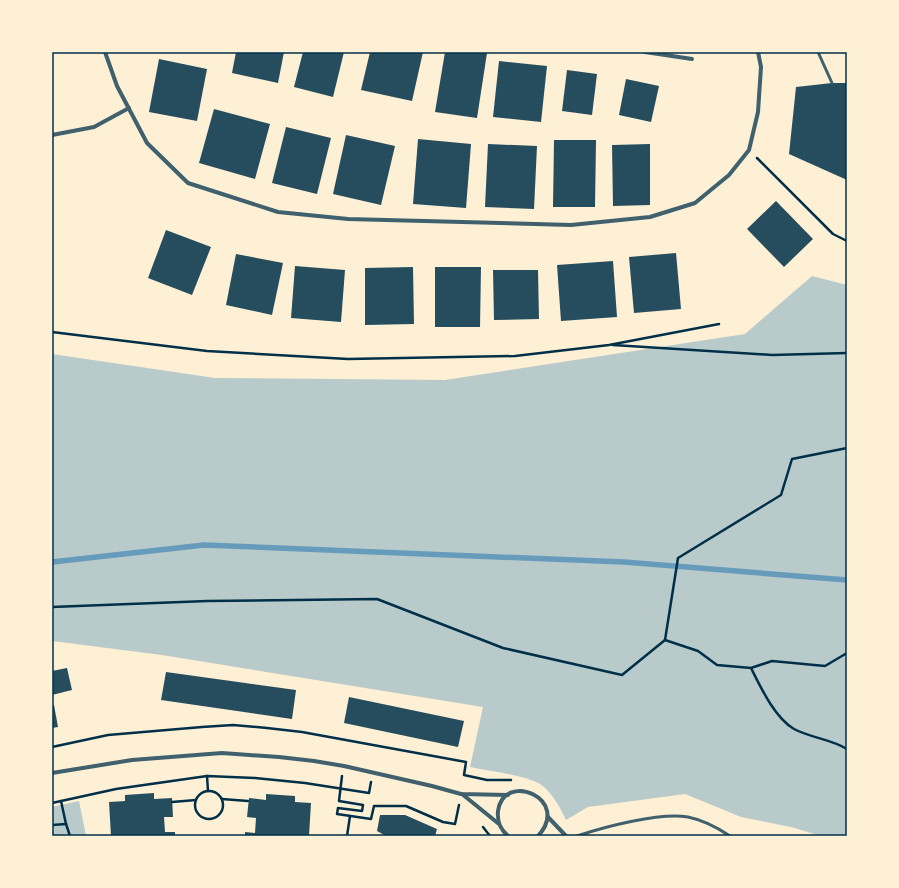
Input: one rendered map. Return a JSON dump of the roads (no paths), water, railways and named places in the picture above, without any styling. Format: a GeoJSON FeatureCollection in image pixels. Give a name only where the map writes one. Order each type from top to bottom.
{"type":"FeatureCollection","features":[{"type":"Feature","properties":{"kind":"street"},"geometry":{"type":"LineString","coordinates":[[105,52],[117,86],[147,143],[188,183],[278,212],[348,219],[571,225],[650,217],[696,204],[729,175],[749,150],[758,112],[761,67],[758,52]]}},
{"type":"Feature","properties":{"kind":"street"},"geometry":{"type":"LineString","coordinates":[[646,52],[692,59]]}},
{"type":"Feature","properties":{"kind":"street"},"geometry":{"type":"LineString","coordinates":[[52,135],[94,127],[129,108]]}},
{"type":"Feature","properties":{"kind":"street"},"geometry":{"type":"LineString","coordinates":[[52,773],[132,760],[222,753],[314,761],[344,766],[461,794],[508,794],[522,791],[530,792],[538,796],[543,802],[548,817],[566,836]]}},
{"type":"Feature","properties":{"kind":"street"},"geometry":{"type":"LineString","coordinates":[[461,794],[499,824],[508,836]]}},
{"type":"Feature","properties":{"kind":"street"},"geometry":{"type":"LineString","coordinates":[[499,824],[499,809],[508,794]]}},
{"type":"Feature","properties":{"kind":"street"},"geometry":{"type":"LineString","coordinates":[[538,836],[546,824],[548,817]]}},
{"type":"Feature","properties":{"kind":"lane"},"geometry":{"type":"LineString","coordinates":[[818,52],[832,83]]}},
{"type":"Feature","properties":{"kind":"lane"},"geometry":{"type":"LineString","coordinates":[[577,836],[593,830],[653,818],[674,816],[689,817],[711,825],[730,836]]}},
{"type":"Feature","properties":{"kind":"waterway"},"geometry":{"type":"LineString","coordinates":[[52,562],[204,545],[624,562],[847,580]]}}]}
